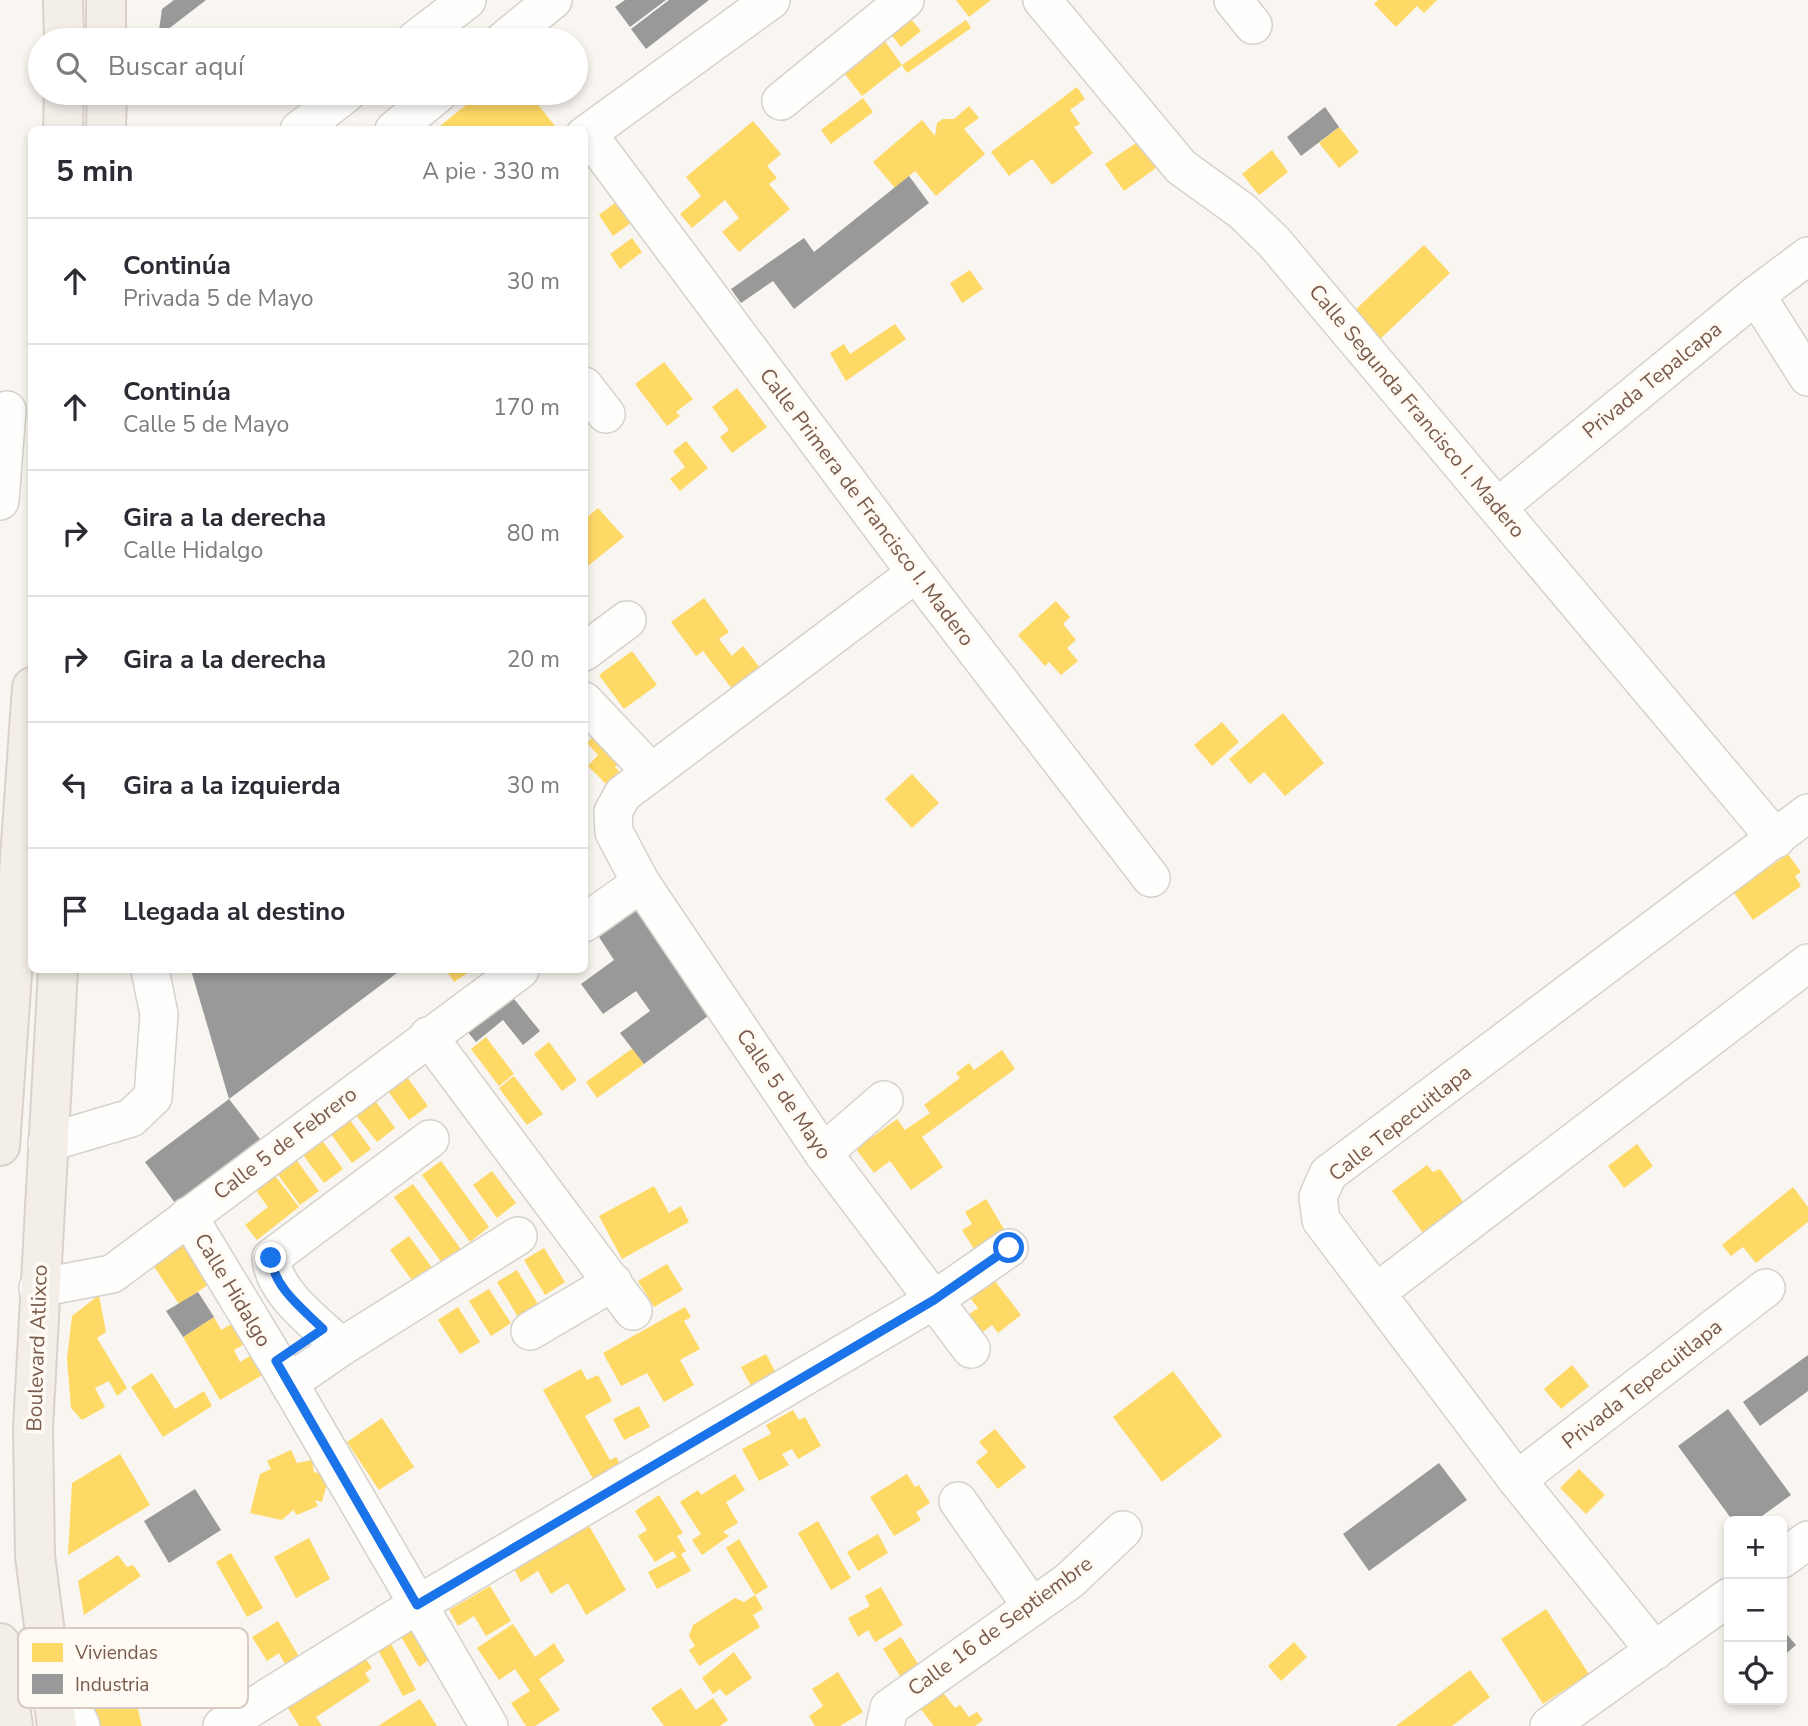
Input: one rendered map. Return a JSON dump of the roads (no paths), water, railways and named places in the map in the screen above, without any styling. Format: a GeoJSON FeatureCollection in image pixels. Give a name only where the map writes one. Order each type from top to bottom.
{"type":"FeatureCollection","features":[{"type":"Feature","properties":{"kind":"main road"},"geometry":{"type":"LineString","coordinates":[[63,0],[64,28]]}},
{"type":"Feature","properties":{"kind":"main road"},"geometry":{"type":"LineString","coordinates":[[106,0],[106,28]]}},
{"type":"Feature","properties":{"kind":"main road"},"geometry":{"type":"LineString","coordinates":[[63,126],[64,105]]}},
{"type":"Feature","properties":{"kind":"main road"},"geometry":{"type":"LineString","coordinates":[[106,126],[107,105]]}},
{"type":"Feature","properties":{"kind":"main road"},"geometry":{"type":"LineString","coordinates":[[0,1146],[28,744]]}},
{"type":"Feature","properties":{"kind":"main road","name":"Boulevard Atlixco"},"geometry":{"type":"LineString","coordinates":[[44,1628],[35,1556],[33,1428],[38,1288],[58,973]]}},
{"type":"Feature","properties":{"kind":"main road"},"geometry":{"type":"LineString","coordinates":[[9,1016],[55,1018]]}},
{"type":"Feature","properties":{"kind":"main road"},"geometry":{"type":"LineString","coordinates":[[0,1643],[13,1726]]}},
{"type":"Feature","properties":{"kind":"street"},"geometry":{"type":"LineString","coordinates":[[431,28],[467,0]]}},
{"type":"Feature","properties":{"kind":"street"},"geometry":{"type":"LineString","coordinates":[[519,28],[553,0]]}},
{"type":"Feature","properties":{"kind":"street"},"geometry":{"type":"LineString","coordinates":[[588,134],[771,0]]}},
{"type":"Feature","properties":{"kind":"street"},"geometry":{"type":"LineString","coordinates":[[780,101],[905,0]]}},
{"type":"Feature","properties":{"kind":"street","name":"Calle Segunda Francisco I. Madero"},"geometry":{"type":"LineString","coordinates":[[1042,0],[1181,167],[1242,211],[1274,242],[1499,506],[1776,839]]}},
{"type":"Feature","properties":{"kind":"street"},"geometry":{"type":"LineString","coordinates":[[304,126],[331,105]]}},
{"type":"Feature","properties":{"kind":"street"},"geometry":{"type":"LineString","coordinates":[[399,126],[424,105]]}},
{"type":"Feature","properties":{"kind":"street","name":"Calle Primera de Francisco I. Madero"},"geometry":{"type":"LineString","coordinates":[[588,138],[916,573],[1151,878]]}},
{"type":"Feature","properties":{"kind":"street","name":"Privada Tepalcapa"},"geometry":{"type":"LineString","coordinates":[[1499,506],[1756,295],[1808,256]]}},
{"type":"Feature","properties":{"kind":"street"},"geometry":{"type":"LineString","coordinates":[[1756,295],[1808,377]]}},
{"type":"Feature","properties":{"kind":"street"},"geometry":{"type":"LineString","coordinates":[[588,391],[607,415]]}},
{"type":"Feature","properties":{"kind":"street"},"geometry":{"type":"LineString","coordinates":[[0,501],[13,409]]}},
{"type":"Feature","properties":{"kind":"street","name":"Calle 5 de Mayo"},"geometry":{"type":"LineString","coordinates":[[916,573],[650,771],[623,794],[613,812],[614,832],[641,883],[823,1153],[971,1349]]}},
{"type":"Feature","properties":{"kind":"street"},"geometry":{"type":"LineString","coordinates":[[588,649],[627,620]]}},
{"type":"Feature","properties":{"kind":"street"},"geometry":{"type":"LineString","coordinates":[[588,705],[650,771]]}},
{"type":"Feature","properties":{"kind":"street","name":"Calle Tepecuitlapa"},"geometry":{"type":"LineString","coordinates":[[1655,1651],[1517,1480],[1321,1220],[1318,1197],[1328,1174],[1808,813]]}},
{"type":"Feature","properties":{"kind":"street"},"geometry":{"type":"LineString","coordinates":[[588,920],[641,883]]}},
{"type":"Feature","properties":{"kind":"street"},"geometry":{"type":"LineString","coordinates":[[1377,1293],[1808,963]]}},
{"type":"Feature","properties":{"kind":"street"},"geometry":{"type":"LineString","coordinates":[[47,1143],[131,1118],[153,1097],[159,1014],[151,973]]}},
{"type":"Feature","properties":{"kind":"street","name":"Calle 5 de Febrero"},"geometry":{"type":"LineString","coordinates":[[38,1288],[112,1274],[516,973]]}},
{"type":"Feature","properties":{"kind":"street"},"geometry":{"type":"LineString","coordinates":[[428,1036],[623,1297],[530,1331]]}},
{"type":"Feature","properties":{"kind":"street"},"geometry":{"type":"LineString","coordinates":[[823,1153],[884,1100]]}},
{"type":"Feature","properties":{"kind":"street"},"geometry":{"type":"LineString","coordinates":[[332,1338],[294,1301],[272,1273],[271,1258],[430,1139]]}},
{"type":"Feature","properties":{"kind":"street","name":"Calle Hidalgo"},"geometry":{"type":"LineString","coordinates":[[188,1216],[283,1372],[489,1726]]}},
{"type":"Feature","properties":{"kind":"street"},"geometry":{"type":"LineString","coordinates":[[283,1372],[332,1338],[518,1236]]}},
{"type":"Feature","properties":{"kind":"street"},"geometry":{"type":"LineString","coordinates":[[222,1726],[417,1605],[934,1300],[1009,1248]]}},
{"type":"Feature","properties":{"kind":"street","name":"Privada Tepecuitlapa"},"geometry":{"type":"LineString","coordinates":[[1517,1480],[1766,1288]]}},
{"type":"Feature","properties":{"kind":"street"},"geometry":{"type":"LineString","coordinates":[[958,1501],[1032,1607]]}},
{"type":"Feature","properties":{"kind":"street","name":"Calle 16 de Septiembre"},"geometry":{"type":"LineString","coordinates":[[885,1726],[889,1708],[1069,1581],[1124,1531]]}},
{"type":"Feature","properties":{"kind":"street"},"geometry":{"type":"LineString","coordinates":[[1787,1555],[1808,1540]]}},
{"type":"Feature","properties":{"kind":"street"},"geometry":{"type":"LineString","coordinates":[[1549,1726],[1724,1601]]}},
{"type":"Feature","properties":{"kind":"street"},"geometry":{"type":"LineString","coordinates":[[54,1713],[78,1718],[81,1726]]}}]}
